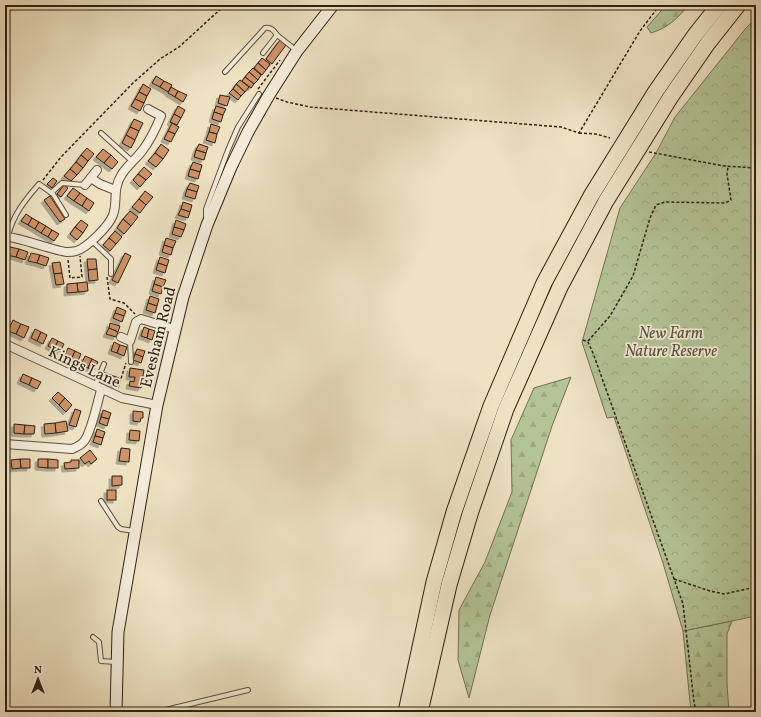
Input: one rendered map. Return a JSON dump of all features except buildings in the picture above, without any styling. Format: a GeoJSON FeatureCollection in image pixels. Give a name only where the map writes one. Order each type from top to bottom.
{"type":"FeatureCollection","features":[{"type":"Feature","properties":{"kind":"highway"},"geometry":{"type":"LineString","coordinates":[[406,712],[434,582],[454,512],[491,406],[544,283],[591,196],[648,104],[695,35],[719,5]]}},
{"type":"Feature","properties":{"kind":"highway"},"geometry":{"type":"LineString","coordinates":[[420,712],[449,585],[470,514],[506,409],[557,294],[606,201],[670,98],[708,43],[738,5]]}},
{"type":"Feature","properties":{"kind":"main road","name":"Evesham Road"},"geometry":{"type":"LineString","coordinates":[[116,712],[118,632],[135,531],[157,405],[174,329],[192,265],[231,167],[248,132],[261,94],[294,49],[333,5]]}},
{"type":"Feature","properties":{"kind":"street"},"geometry":{"type":"LineString","coordinates":[[6,237],[68,252],[80,250],[92,241],[113,216],[115,190],[122,174],[143,150],[161,116],[148,109]]}},
{"type":"Feature","properties":{"kind":"street"},"geometry":{"type":"LineString","coordinates":[[85,185],[96,170]]}},
{"type":"Feature","properties":{"kind":"street"},"geometry":{"type":"LineString","coordinates":[[91,178],[100,184],[115,190]]}},
{"type":"Feature","properties":{"kind":"street"},"geometry":{"type":"LineString","coordinates":[[121,337],[130,341],[136,322],[141,319],[174,329]]}},
{"type":"Feature","properties":{"kind":"street","name":"Kings Lane"},"geometry":{"type":"LineString","coordinates":[[5,344],[98,388],[130,400],[157,405]]}},
{"type":"Feature","properties":{"kind":"street"},"geometry":{"type":"LineString","coordinates":[[5,444],[72,449],[79,446],[84,442],[88,434],[98,388]]}},
{"type":"Feature","properties":{"kind":"lane"},"geometry":{"type":"LineString","coordinates":[[225,72],[268,27],[273,29],[277,35],[294,49]]}},
{"type":"Feature","properties":{"kind":"lane"},"geometry":{"type":"LineString","coordinates":[[263,53],[277,35]]}},
{"type":"Feature","properties":{"kind":"lane"},"geometry":{"type":"LineString","coordinates":[[207,225],[206,209],[228,150],[238,127],[261,94]]}},
{"type":"Feature","properties":{"kind":"lane"},"geometry":{"type":"LineString","coordinates":[[238,127],[248,132]]}},
{"type":"Feature","properties":{"kind":"lane"},"geometry":{"type":"LineString","coordinates":[[101,133],[133,162]]}},
{"type":"Feature","properties":{"kind":"lane"},"geometry":{"type":"LineString","coordinates":[[51,193],[62,183],[85,185]]}},
{"type":"Feature","properties":{"kind":"lane"},"geometry":{"type":"LineString","coordinates":[[6,237],[20,206],[39,184],[51,193],[66,215]]}},
{"type":"Feature","properties":{"kind":"lane"},"geometry":{"type":"LineString","coordinates":[[92,241],[111,259],[111,274]]}},
{"type":"Feature","properties":{"kind":"lane"},"geometry":{"type":"LineString","coordinates":[[130,341],[131,362]]}},
{"type":"Feature","properties":{"kind":"lane"},"geometry":{"type":"LineString","coordinates":[[98,388],[104,364]]}},
{"type":"Feature","properties":{"kind":"lane"},"geometry":{"type":"LineString","coordinates":[[101,501],[118,527],[121,529],[135,531]]}},
{"type":"Feature","properties":{"kind":"lane"},"geometry":{"type":"LineString","coordinates":[[93,637],[99,642],[101,661],[117,662]]}},
{"type":"Feature","properties":{"kind":"lane"},"geometry":{"type":"LineString","coordinates":[[157,712],[248,690]]}},
{"type":"Feature","properties":{"kind":"path"},"geometry":{"type":"LineString","coordinates":[[39,184],[61,157],[133,83],[160,60],[179,47],[225,5]]}},
{"type":"Feature","properties":{"kind":"path"},"geometry":{"type":"LineString","coordinates":[[579,133],[640,31],[656,10],[658,5]]}},
{"type":"Feature","properties":{"kind":"path"},"geometry":{"type":"LineString","coordinates":[[294,49],[261,94],[310,107],[561,128],[579,133],[596,134],[610,138]]}},
{"type":"Feature","properties":{"kind":"path"},"geometry":{"type":"LineString","coordinates":[[646,151],[728,166],[756,168]]}},
{"type":"Feature","properties":{"kind":"path"},"geometry":{"type":"LineString","coordinates":[[588,342],[610,316],[633,276],[650,218],[656,205],[665,202],[725,202],[731,200],[727,174],[728,166]]}},
{"type":"Feature","properties":{"kind":"path"},"geometry":{"type":"LineString","coordinates":[[68,252],[70,278],[82,277],[80,250]]}},
{"type":"Feature","properties":{"kind":"path"},"geometry":{"type":"LineString","coordinates":[[106,273],[110,299],[128,305],[141,319]]}},
{"type":"Feature","properties":{"kind":"path"},"geometry":{"type":"LineString","coordinates":[[583,340],[588,342],[683,604],[696,712]]}},
{"type":"Feature","properties":{"kind":"path"},"geometry":{"type":"LineString","coordinates":[[116,395],[131,350]]}},
{"type":"Feature","properties":{"kind":"path"},"geometry":{"type":"LineString","coordinates":[[674,579],[724,594],[756,587]]}},
{"type":"Feature","properties":{"kind":"green space"},"geometry":{"type":"Polygon","coordinates":[[[662,5],[688,5],[672,22],[651,33],[647,27],[661,11],[662,5]]]}},
{"type":"Feature","properties":{"kind":"green space","name":"New Farm Nature Reserve"},"geometry":{"type":"Polygon","coordinates":[[[756,18],[756,616],[683,631],[663,563],[614,417],[607,418],[582,342],[620,208],[656,153],[675,117],[746,28],[756,18]]]}},
{"type":"Feature","properties":{"kind":"green space"},"geometry":{"type":"Polygon","coordinates":[[[571,377],[552,426],[490,615],[469,698],[458,660],[459,610],[485,562],[512,492],[511,440],[534,388],[571,377]]]}},
{"type":"Feature","properties":{"kind":"green space"},"geometry":{"type":"Polygon","coordinates":[[[732,621],[727,634],[727,684],[729,712],[691,712],[683,631],[732,621]]]}}]}
